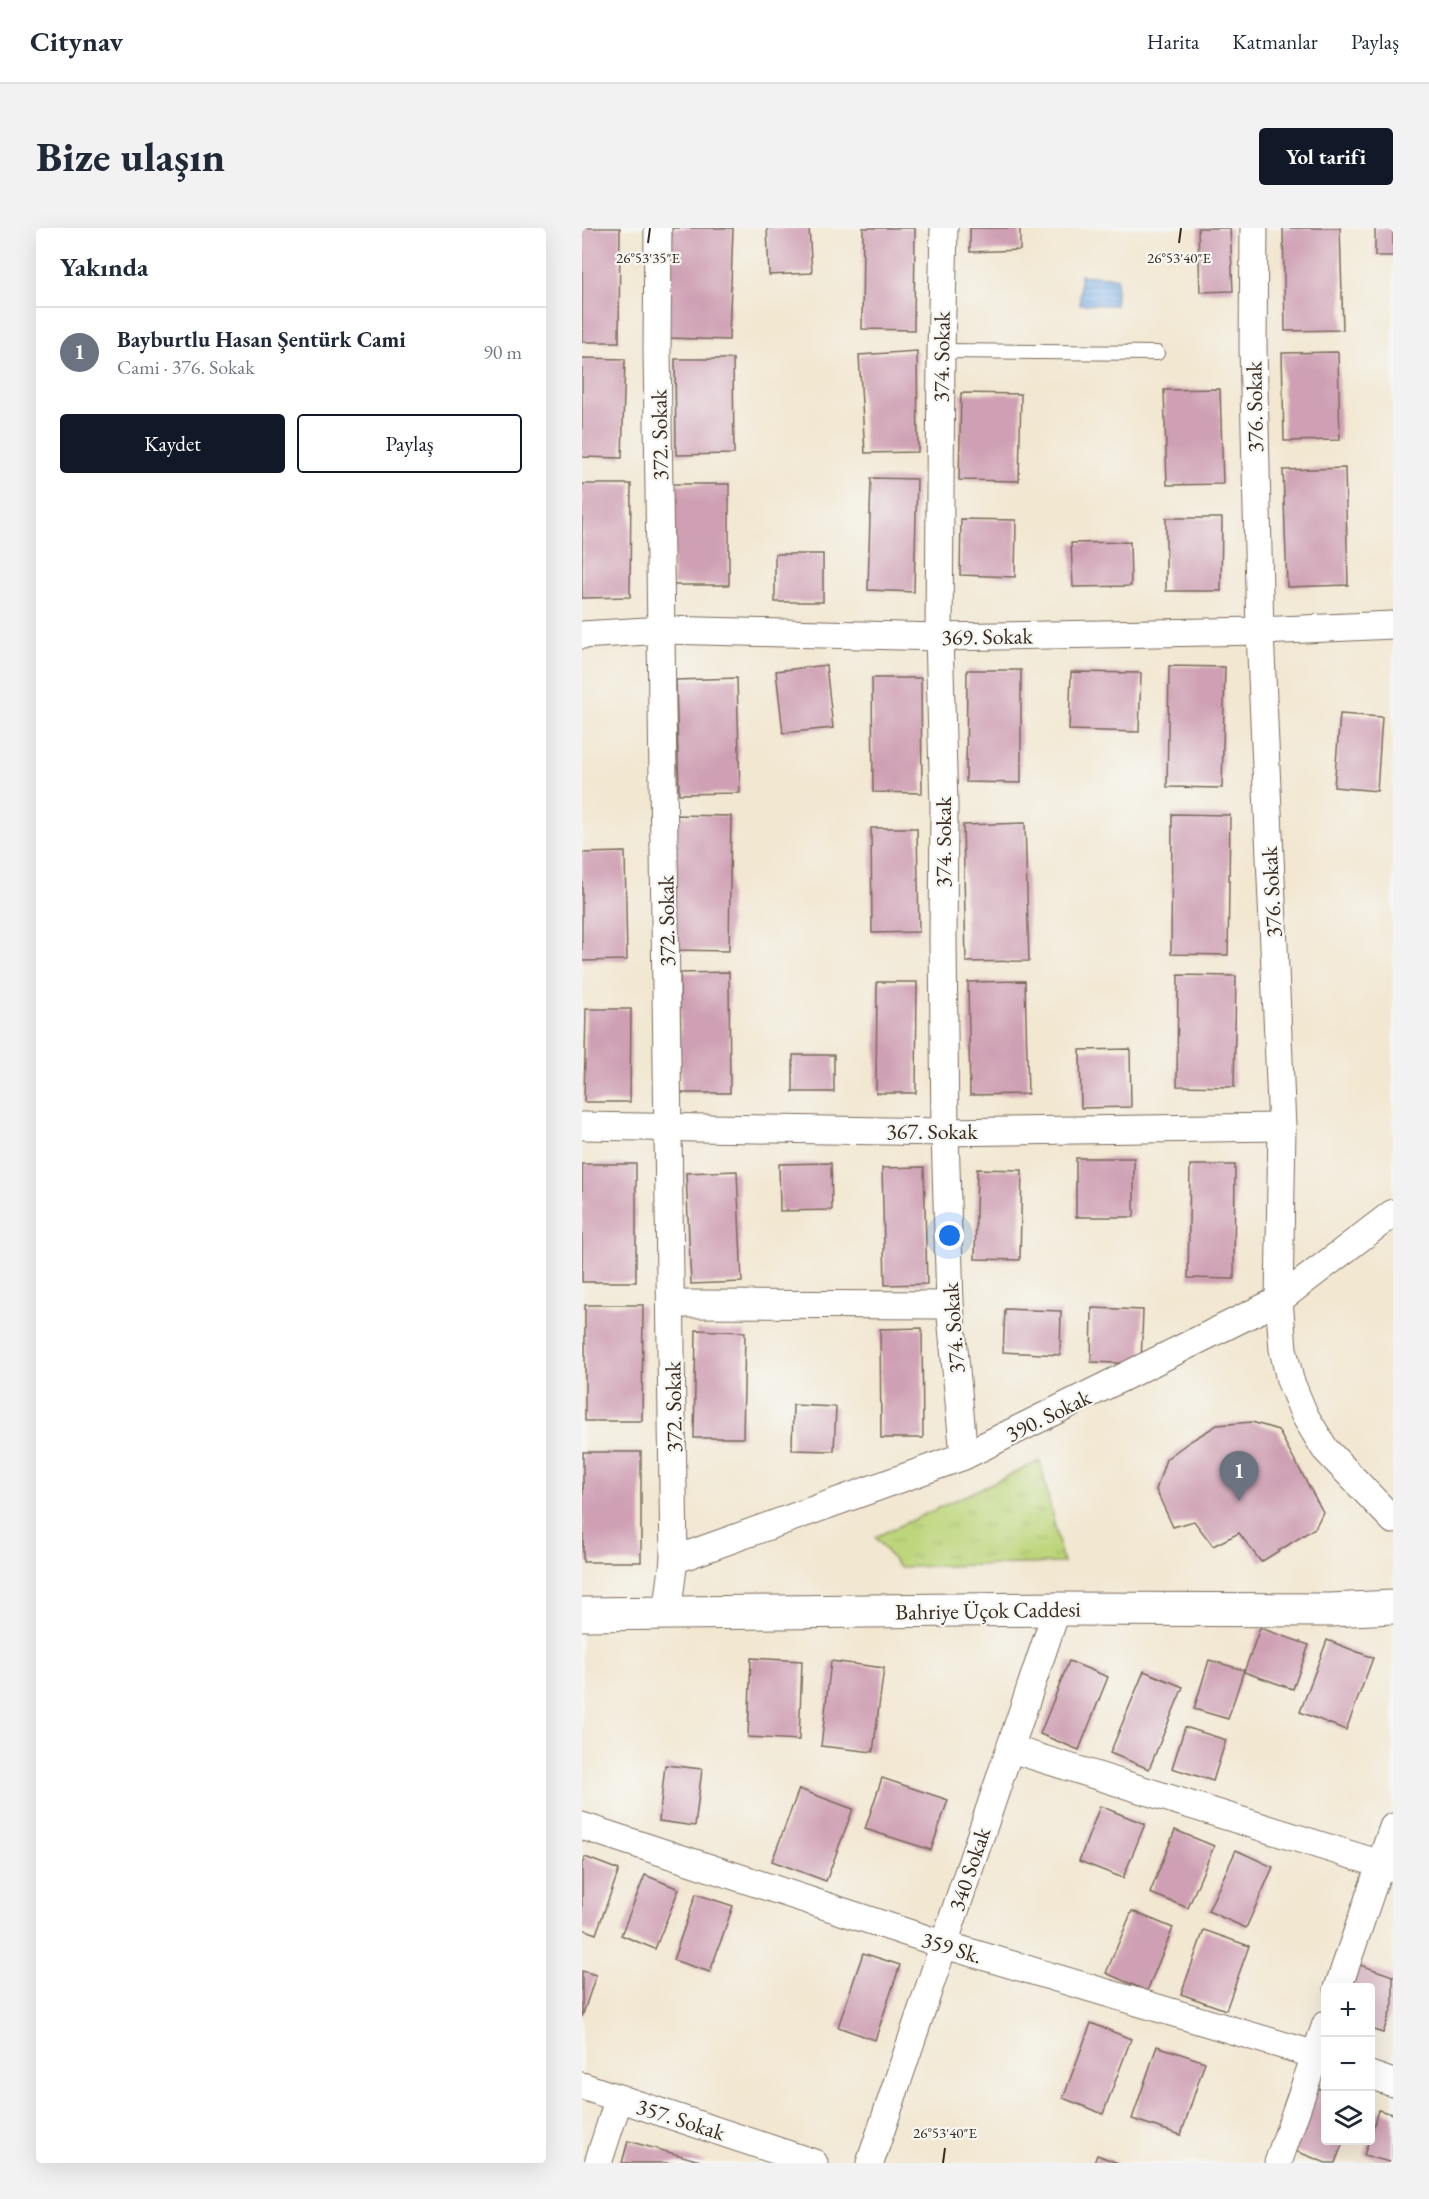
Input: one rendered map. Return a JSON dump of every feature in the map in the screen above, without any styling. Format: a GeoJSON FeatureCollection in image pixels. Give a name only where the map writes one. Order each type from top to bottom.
{"type":"FeatureCollection","features":[{"type":"Feature","properties":{"kind":"street","name":"372. Sokak"},"geometry":{"type":"LineString","coordinates":[[658,228],[657,350],[663,630],[674,1560],[667,1614]]}},
{"type":"Feature","properties":{"kind":"street","name":"374. Sokak"},"geometry":{"type":"LineString","coordinates":[[944,228],[939,637],[944,805],[945,1132],[950,1305],[963,1456]]}},
{"type":"Feature","properties":{"kind":"street","name":"376. Sokak"},"geometry":{"type":"LineString","coordinates":[[1254,228],[1253,346],[1260,631],[1282,1127],[1279,1300],[1283,1349],[1288,1370],[1305,1416],[1325,1449],[1393,1520]]}},
{"type":"Feature","properties":{"kind":"street","name":"369. Sokak"},"geometry":{"type":"LineString","coordinates":[[582,635],[663,630],[939,637],[1260,631],[1393,625]]}},
{"type":"Feature","properties":{"kind":"street","name":"367. Sokak"},"geometry":{"type":"LineString","coordinates":[[582,1126],[945,1132],[1282,1127]]}},
{"type":"Feature","properties":{"kind":"street","name":"390. Sokak"},"geometry":{"type":"LineString","coordinates":[[674,1560],[963,1456],[1279,1300],[1393,1213]]}},
{"type":"Feature","properties":{"kind":"street"},"geometry":{"type":"LineString","coordinates":[[672,1304],[950,1305]]}},
{"type":"Feature","properties":{"kind":"street","name":"Bahriye Üçok Caddesi"},"geometry":{"type":"LineString","coordinates":[[582,1614],[1057,1609],[1330,1610],[1393,1607]]}},
{"type":"Feature","properties":{"kind":"street","name":"340 Sokak"},"geometry":{"type":"LineString","coordinates":[[870,2163],[942,1944],[1011,1749],[1057,1609]]}},
{"type":"Feature","properties":{"kind":"street"},"geometry":{"type":"LineString","coordinates":[[1011,1749],[1387,1866]]}},
{"type":"Feature","properties":{"kind":"street","name":"359 Sk."},"geometry":{"type":"LineString","coordinates":[[582,1826],[942,1944],[1320,2056]]}},
{"type":"Feature","properties":{"kind":"street"},"geometry":{"type":"LineString","coordinates":[[1340,1983],[1387,1866],[1393,1827]]}},
{"type":"Feature","properties":{"kind":"street"},"geometry":{"type":"LineString","coordinates":[[1278,2163],[1320,2056],[1324,2037]]}},
{"type":"Feature","properties":{"kind":"street"},"geometry":{"type":"LineString","coordinates":[[1375,2076],[1393,2083]]}},
{"type":"Feature","properties":{"kind":"street","name":"357. Sokak"},"geometry":{"type":"LineString","coordinates":[[582,2086],[813,2163]]}},
{"type":"Feature","properties":{"kind":"street"},"geometry":{"type":"LineString","coordinates":[[598,2163],[619,2098]]}},
{"type":"Feature","properties":{"kind":"lane"},"geometry":{"type":"LineString","coordinates":[[941,351],[1157,353]]}},
{"type":"Feature","properties":{"kind":"green space"},"geometry":{"type":"Polygon","coordinates":[[[1040,1461],[1063,1563],[899,1567],[875,1537],[1040,1461]]]}},
{"type":"Feature","properties":{"kind":"water"},"geometry":{"type":"Polygon","coordinates":[[[1080,275],[1117,278],[1115,305],[1080,304],[1080,275]]]}},
{"type":"Feature","properties":{"kind":"building"},"geometry":{"type":"Polygon","coordinates":[[[582,228],[620,228],[619,342],[582,342],[582,228]]]}},
{"type":"Feature","properties":{"kind":"building"},"geometry":{"type":"Polygon","coordinates":[[[672,228],[733,228],[729,340],[668,338],[672,228]]]}},
{"type":"Feature","properties":{"kind":"building"},"geometry":{"type":"Polygon","coordinates":[[[767,228],[809,228],[812,273],[769,275],[767,228]]]}},
{"type":"Feature","properties":{"kind":"building"},"geometry":{"type":"Polygon","coordinates":[[[863,228],[915,228],[914,330],[862,329],[863,228]]]}},
{"type":"Feature","properties":{"kind":"building"},"geometry":{"type":"Polygon","coordinates":[[[970,228],[1020,228],[1020,250],[970,252],[970,228]]]}},
{"type":"Feature","properties":{"kind":"building"},"geometry":{"type":"Polygon","coordinates":[[[1198,228],[1230,228],[1233,291],[1200,292],[1198,228]]]}},
{"type":"Feature","properties":{"kind":"building"},"geometry":{"type":"Polygon","coordinates":[[[1283,228],[1340,228],[1343,330],[1285,331],[1283,228]]]}},
{"type":"Feature","properties":{"kind":"building"},"geometry":{"type":"Polygon","coordinates":[[[1375,228],[1393,228],[1393,256],[1375,256],[1375,228]]]}},
{"type":"Feature","properties":{"kind":"building"},"geometry":{"type":"Polygon","coordinates":[[[917,351],[918,452],[865,453],[859,355],[917,351]]]}},
{"type":"Feature","properties":{"kind":"building"},"geometry":{"type":"Polygon","coordinates":[[[1338,352],[1340,440],[1284,441],[1282,353],[1338,352]]]}},
{"type":"Feature","properties":{"kind":"building"},"geometry":{"type":"Polygon","coordinates":[[[582,358],[625,359],[622,458],[582,457],[582,358]]]}},
{"type":"Feature","properties":{"kind":"building"},"geometry":{"type":"Polygon","coordinates":[[[675,359],[733,359],[734,454],[676,455],[675,359]]]}},
{"type":"Feature","properties":{"kind":"building"},"geometry":{"type":"Polygon","coordinates":[[[1220,389],[1223,484],[1167,485],[1164,390],[1220,389]]]}},
{"type":"Feature","properties":{"kind":"building"},"geometry":{"type":"Polygon","coordinates":[[[961,393],[1021,394],[1019,481],[959,480],[961,393]]]}},
{"type":"Feature","properties":{"kind":"building"},"geometry":{"type":"Polygon","coordinates":[[[1345,468],[1348,585],[1287,587],[1283,470],[1345,468]]]}},
{"type":"Feature","properties":{"kind":"building"},"geometry":{"type":"Polygon","coordinates":[[[871,478],[917,479],[914,592],[868,590],[871,478]]]}},
{"type":"Feature","properties":{"kind":"building"},"geometry":{"type":"Polygon","coordinates":[[[582,484],[631,484],[630,597],[582,598],[582,484]]]}},
{"type":"Feature","properties":{"kind":"building"},"geometry":{"type":"Polygon","coordinates":[[[672,484],[729,484],[729,585],[673,585],[672,484]]]}},
{"type":"Feature","properties":{"kind":"building"},"geometry":{"type":"Polygon","coordinates":[[[1166,518],[1222,518],[1221,591],[1166,591],[1166,518]]]}},
{"type":"Feature","properties":{"kind":"building"},"geometry":{"type":"Polygon","coordinates":[[[961,519],[1016,520],[1015,577],[960,575],[961,519]]]}},
{"type":"Feature","properties":{"kind":"building"},"geometry":{"type":"Polygon","coordinates":[[[1130,542],[1131,586],[1073,587],[1071,543],[1130,542]]]}},
{"type":"Feature","properties":{"kind":"building"},"geometry":{"type":"Polygon","coordinates":[[[775,554],[823,554],[823,602],[775,602],[775,554]]]}},
{"type":"Feature","properties":{"kind":"building"},"geometry":{"type":"Polygon","coordinates":[[[826,665],[833,728],[783,733],[776,671],[826,665]]]}},
{"type":"Feature","properties":{"kind":"building"},"geometry":{"type":"Polygon","coordinates":[[[1169,666],[1225,667],[1222,788],[1167,787],[1169,666]]]}},
{"type":"Feature","properties":{"kind":"building"},"geometry":{"type":"Polygon","coordinates":[[[967,670],[1021,670],[1021,783],[966,782],[967,670]]]}},
{"type":"Feature","properties":{"kind":"building"},"geometry":{"type":"Polygon","coordinates":[[[1071,672],[1141,673],[1139,732],[1069,730],[1071,672]]]}},
{"type":"Feature","properties":{"kind":"building"},"geometry":{"type":"Polygon","coordinates":[[[737,678],[740,793],[679,794],[676,680],[737,678]]]}},
{"type":"Feature","properties":{"kind":"building"},"geometry":{"type":"Polygon","coordinates":[[[872,678],[921,678],[922,793],[873,792],[872,678]]]}},
{"type":"Feature","properties":{"kind":"building"},"geometry":{"type":"Polygon","coordinates":[[[1340,714],[1382,717],[1377,791],[1334,787],[1340,714]]]}},
{"type":"Feature","properties":{"kind":"building"},"geometry":{"type":"Polygon","coordinates":[[[1172,814],[1230,815],[1228,955],[1171,954],[1172,814]]]}},
{"type":"Feature","properties":{"kind":"building"},"geometry":{"type":"Polygon","coordinates":[[[674,815],[731,816],[729,951],[672,950],[674,815]]]}},
{"type":"Feature","properties":{"kind":"building"},"geometry":{"type":"Polygon","coordinates":[[[1025,823],[1029,961],[966,962],[963,825],[1025,823]]]}},
{"type":"Feature","properties":{"kind":"building"},"geometry":{"type":"Polygon","coordinates":[[[871,828],[917,828],[919,932],[872,933],[871,828]]]}},
{"type":"Feature","properties":{"kind":"building"},"geometry":{"type":"Polygon","coordinates":[[[625,852],[627,960],[582,961],[582,853],[625,852]]]}},
{"type":"Feature","properties":{"kind":"building"},"geometry":{"type":"Polygon","coordinates":[[[729,972],[730,1093],[681,1093],[680,973],[729,972]]]}},
{"type":"Feature","properties":{"kind":"building"},"geometry":{"type":"Polygon","coordinates":[[[1178,975],[1236,976],[1234,1087],[1177,1086],[1178,975]]]}},
{"type":"Feature","properties":{"kind":"building"},"geometry":{"type":"Polygon","coordinates":[[[1025,981],[1028,1094],[970,1095],[968,982],[1025,981]]]}},
{"type":"Feature","properties":{"kind":"building"},"geometry":{"type":"Polygon","coordinates":[[[877,982],[917,982],[916,1093],[876,1093],[877,982]]]}},
{"type":"Feature","properties":{"kind":"building"},"geometry":{"type":"Polygon","coordinates":[[[586,1009],[631,1009],[630,1102],[584,1102],[586,1009]]]}},
{"type":"Feature","properties":{"kind":"building"},"geometry":{"type":"Polygon","coordinates":[[[1130,1049],[1131,1107],[1081,1108],[1080,1050],[1130,1049]]]}},
{"type":"Feature","properties":{"kind":"building"},"geometry":{"type":"Polygon","coordinates":[[[793,1055],[834,1055],[834,1092],[793,1092],[793,1055]]]}},
{"type":"Feature","properties":{"kind":"building"},"geometry":{"type":"Polygon","coordinates":[[[1076,1158],[1134,1158],[1134,1217],[1076,1217],[1076,1158]]]}},
{"type":"Feature","properties":{"kind":"building"},"geometry":{"type":"Polygon","coordinates":[[[831,1163],[832,1210],[780,1211],[779,1164],[831,1163]]]}},
{"type":"Feature","properties":{"kind":"building"},"geometry":{"type":"Polygon","coordinates":[[[582,1164],[636,1164],[636,1282],[582,1282],[582,1164]]]}},
{"type":"Feature","properties":{"kind":"building"},"geometry":{"type":"Polygon","coordinates":[[[1190,1165],[1235,1165],[1234,1279],[1188,1278],[1190,1165]]]}},
{"type":"Feature","properties":{"kind":"building"},"geometry":{"type":"Polygon","coordinates":[[[924,1167],[927,1284],[885,1285],[882,1168],[924,1167]]]}},
{"type":"Feature","properties":{"kind":"building"},"geometry":{"type":"Polygon","coordinates":[[[977,1169],[1022,1170],[1020,1260],[975,1259],[977,1169]]]}},
{"type":"Feature","properties":{"kind":"building"},"geometry":{"type":"Polygon","coordinates":[[[737,1171],[742,1282],[691,1284],[686,1173],[737,1171]]]}},
{"type":"Feature","properties":{"kind":"building"},"geometry":{"type":"Polygon","coordinates":[[[585,1305],[643,1305],[642,1421],[585,1421],[585,1305]]]}},
{"type":"Feature","properties":{"kind":"building"},"geometry":{"type":"Polygon","coordinates":[[[1092,1308],[1143,1310],[1141,1364],[1091,1362],[1092,1308]]]}},
{"type":"Feature","properties":{"kind":"building"},"geometry":{"type":"Polygon","coordinates":[[[1005,1309],[1061,1311],[1060,1355],[1003,1352],[1005,1309]]]}},
{"type":"Feature","properties":{"kind":"building"},"geometry":{"type":"Polygon","coordinates":[[[922,1328],[923,1438],[881,1438],[880,1329],[922,1328]]]}},
{"type":"Feature","properties":{"kind":"building"},"geometry":{"type":"Polygon","coordinates":[[[696,1330],[745,1332],[743,1438],[694,1438],[696,1330]]]}},
{"type":"Feature","properties":{"kind":"building"},"geometry":{"type":"Polygon","coordinates":[[[793,1405],[836,1407],[834,1451],[792,1450],[793,1405]]]}},
{"type":"Feature","properties":{"kind":"building"},"geometry":{"type":"Polygon","coordinates":[[[1252,1422],[1278,1430],[1323,1512],[1315,1528],[1261,1562],[1239,1533],[1213,1546],[1194,1521],[1173,1527],[1156,1490],[1166,1459],[1189,1442],[1217,1425],[1252,1422]]]}},
{"type":"Feature","properties":{"kind":"building"},"geometry":{"type":"Polygon","coordinates":[[[583,1452],[641,1452],[641,1562],[583,1562],[583,1452]]]}},
{"type":"Feature","properties":{"kind":"building"},"geometry":{"type":"Polygon","coordinates":[[[1260,1628],[1309,1645],[1293,1689],[1244,1672],[1260,1628]]]}},
{"type":"Feature","properties":{"kind":"building"},"geometry":{"type":"Polygon","coordinates":[[[1327,1640],[1373,1658],[1346,1730],[1300,1712],[1327,1640]]]}},
{"type":"Feature","properties":{"kind":"building"},"geometry":{"type":"Polygon","coordinates":[[[751,1658],[802,1661],[799,1740],[748,1737],[751,1658]]]}},
{"type":"Feature","properties":{"kind":"building"},"geometry":{"type":"Polygon","coordinates":[[[1209,1660],[1244,1670],[1228,1719],[1194,1709],[1209,1660]]]}},
{"type":"Feature","properties":{"kind":"building"},"geometry":{"type":"Polygon","coordinates":[[[831,1661],[884,1668],[873,1752],[821,1746],[831,1661]]]}},
{"type":"Feature","properties":{"kind":"building"},"geometry":{"type":"Polygon","coordinates":[[[1069,1661],[1108,1677],[1079,1750],[1040,1734],[1069,1661]]]}},
{"type":"Feature","properties":{"kind":"building"},"geometry":{"type":"Polygon","coordinates":[[[1144,1671],[1183,1687],[1149,1769],[1110,1753],[1144,1671]]]}},
{"type":"Feature","properties":{"kind":"building"},"geometry":{"type":"Polygon","coordinates":[[[1185,1727],[1226,1740],[1213,1781],[1172,1768],[1185,1727]]]}},
{"type":"Feature","properties":{"kind":"building"},"geometry":{"type":"Polygon","coordinates":[[[665,1765],[702,1769],[695,1826],[659,1821],[665,1765]]]}},
{"type":"Feature","properties":{"kind":"building"},"geometry":{"type":"Polygon","coordinates":[[[882,1778],[948,1800],[931,1850],[865,1829],[882,1778]]]}},
{"type":"Feature","properties":{"kind":"building"},"geometry":{"type":"Polygon","coordinates":[[[799,1789],[853,1809],[826,1881],[772,1861],[799,1789]]]}},
{"type":"Feature","properties":{"kind":"building"},"geometry":{"type":"Polygon","coordinates":[[[1100,1806],[1145,1824],[1123,1878],[1079,1861],[1100,1806]]]}},
{"type":"Feature","properties":{"kind":"building"},"geometry":{"type":"Polygon","coordinates":[[[1175,1830],[1214,1846],[1188,1908],[1150,1893],[1175,1830]]]}},
{"type":"Feature","properties":{"kind":"building"},"geometry":{"type":"Polygon","coordinates":[[[1236,1850],[1273,1867],[1246,1928],[1208,1911],[1236,1850]]]}},
{"type":"Feature","properties":{"kind":"building"},"geometry":{"type":"Polygon","coordinates":[[[585,1857],[619,1870],[596,1934],[582,1929],[582,1864],[585,1857]]]}},
{"type":"Feature","properties":{"kind":"building"},"geometry":{"type":"Polygon","coordinates":[[[645,1875],[679,1889],[655,1949],[621,1935],[645,1875]]]}},
{"type":"Feature","properties":{"kind":"building"},"geometry":{"type":"Polygon","coordinates":[[[696,1894],[733,1906],[710,1972],[673,1960],[696,1894]]]}},
{"type":"Feature","properties":{"kind":"building"},"geometry":{"type":"Polygon","coordinates":[[[1132,1911],[1173,1928],[1147,1991],[1106,1973],[1132,1911]]]}},
{"type":"Feature","properties":{"kind":"building"},"geometry":{"type":"Polygon","coordinates":[[[1204,1930],[1249,1946],[1226,2010],[1181,1994],[1204,1930]]]}},
{"type":"Feature","properties":{"kind":"building"},"geometry":{"type":"Polygon","coordinates":[[[863,1953],[900,1965],[875,2040],[838,2027],[863,1953]]]}},
{"type":"Feature","properties":{"kind":"building"},"geometry":{"type":"Polygon","coordinates":[[[1357,1964],[1393,1976],[1393,2004],[1383,2033],[1375,2031],[1375,1983],[1351,1983],[1357,1964]]]}},
{"type":"Feature","properties":{"kind":"building"},"geometry":{"type":"Polygon","coordinates":[[[582,1971],[596,1975],[582,2017],[582,1971]]]}},
{"type":"Feature","properties":{"kind":"building"},"geometry":{"type":"Polygon","coordinates":[[[1091,2023],[1131,2039],[1103,2114],[1063,2098],[1091,2023]]]}},
{"type":"Feature","properties":{"kind":"building"},"geometry":{"type":"Polygon","coordinates":[[[1157,2046],[1205,2062],[1181,2135],[1132,2119],[1157,2046]]]}},
{"type":"Feature","properties":{"kind":"building"},"geometry":{"type":"Polygon","coordinates":[[[1312,2086],[1321,2090],[1321,2145],[1342,2145],[1335,2163],[1326,2163],[1288,2148],[1312,2086]]]}},
{"type":"Feature","properties":{"kind":"building"},"geometry":{"type":"Polygon","coordinates":[[[1378,2110],[1393,2114],[1393,2163],[1364,2155],[1367,2145],[1375,2145],[1375,2121],[1378,2110]]]}},
{"type":"Feature","properties":{"kind":"building"},"geometry":{"type":"Polygon","coordinates":[[[628,2141],[704,2162],[704,2163],[622,2163],[628,2141]]]}},
{"type":"Feature","properties":{"kind":"building"},"geometry":{"type":"Polygon","coordinates":[[[1097,2155],[1118,2163],[1094,2163],[1097,2155]]]}},
{"type":"Feature","properties":{"kind":"place","name":"Bayburtlu Hasan Şentürk Cami"},"geometry":{"type":"Point","coordinates":[1239,1501]}}]}
